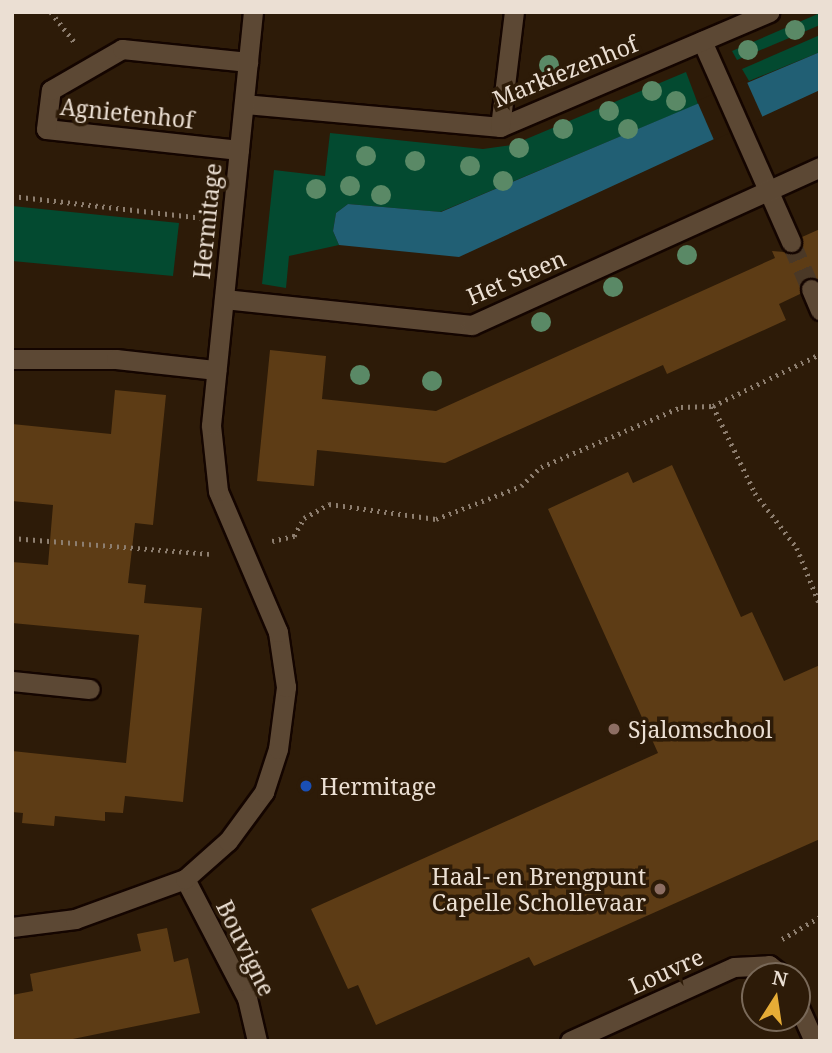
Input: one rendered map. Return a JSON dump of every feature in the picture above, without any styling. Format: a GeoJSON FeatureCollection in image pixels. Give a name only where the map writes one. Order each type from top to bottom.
{"type":"FeatureCollection","features":[{"type":"Feature","properties":{"kind":"street","name":"Hermitage"},"geometry":{"type":"LineString","coordinates":[[12,928],[75,919],[185,880],[228,841],[264,792],[278,749],[285,687],[278,632],[218,491],[211,425],[253,12]]}},
{"type":"Feature","properties":{"kind":"street"},"geometry":{"type":"LineString","coordinates":[[500,127],[514,12]]}},
{"type":"Feature","properties":{"kind":"street","name":"Markiezenhof"},"geometry":{"type":"LineString","coordinates":[[244,104],[500,127],[769,12]]}},
{"type":"Feature","properties":{"kind":"street"},"geometry":{"type":"LineString","coordinates":[[702,41],[791,242]]}},
{"type":"Feature","properties":{"kind":"street","name":"Agnietenhof"},"geometry":{"type":"LineString","coordinates":[[239,150],[46,128],[51,90],[122,48],[247,62]]}},
{"type":"Feature","properties":{"kind":"street","name":"Het Steen"},"geometry":{"type":"LineString","coordinates":[[224,299],[472,325],[820,167]]}},
{"type":"Feature","properties":{"kind":"street"},"geometry":{"type":"LineString","coordinates":[[811,289],[820,310]]}},
{"type":"Feature","properties":{"kind":"street"},"geometry":{"type":"LineString","coordinates":[[12,359],[116,359],[216,370]]}},
{"type":"Feature","properties":{"kind":"street"},"geometry":{"type":"LineString","coordinates":[[12,681],[90,689]]}},
{"type":"Feature","properties":{"kind":"street","name":"Bouvigne"},"geometry":{"type":"LineString","coordinates":[[185,880],[247,998],[257,1041]]}},
{"type":"Feature","properties":{"kind":"street","name":"Louvre"},"geometry":{"type":"LineString","coordinates":[[570,1041],[734,967],[741,968]]}},
{"type":"Feature","properties":{"kind":"path"},"geometry":{"type":"LineString","coordinates":[[51,12],[93,65]]}},
{"type":"Feature","properties":{"kind":"path"},"geometry":{"type":"LineString","coordinates":[[12,196],[232,222]]}},
{"type":"Feature","properties":{"kind":"path"},"geometry":{"type":"LineString","coordinates":[[12,538],[201,557],[294,536],[304,518],[329,504],[436,519],[681,407],[713,406],[820,354]]}},
{"type":"Feature","properties":{"kind":"path"},"geometry":{"type":"LineString","coordinates":[[713,406],[755,493],[797,548],[820,605]]}},
{"type":"Feature","properties":{"kind":"path"},"geometry":{"type":"LineString","coordinates":[[777,962],[781,940],[820,917]]}},
{"type":"Feature","properties":{"kind":"green space"},"geometry":{"type":"Polygon","coordinates":[[[820,13],[820,25],[737,60],[732,51],[820,13]]]}},
{"type":"Feature","properties":{"kind":"green space"},"geometry":{"type":"Polygon","coordinates":[[[820,35],[820,52],[749,81],[742,69],[820,35]]]}},
{"type":"Feature","properties":{"kind":"green space"},"geometry":{"type":"Polygon","coordinates":[[[686,72],[698,104],[440,212],[348,204],[336,213],[333,231],[339,245],[289,256],[286,288],[262,284],[274,170],[325,176],[330,133],[483,149],[512,145],[686,72]]]}},
{"type":"Feature","properties":{"kind":"green space"},"geometry":{"type":"Polygon","coordinates":[[[12,206],[179,223],[173,276],[12,261],[12,206]]]}},
{"type":"Feature","properties":{"kind":"water"},"geometry":{"type":"Polygon","coordinates":[[[820,52],[820,90],[459,257],[339,245],[333,231],[336,213],[348,204],[441,212],[820,52]]]}},
{"type":"Feature","properties":{"kind":"pier"},"geometry":{"type":"Polygon","coordinates":[[[746,80],[763,118],[714,140],[697,101],[746,80]]]}},
{"type":"Feature","properties":{"kind":"building"},"geometry":{"type":"Polygon","coordinates":[[[820,229],[820,281],[806,278],[800,294],[779,304],[786,320],[667,374],[663,365],[445,463],[317,450],[314,486],[257,481],[270,350],[326,356],[322,399],[436,411],[775,258],[772,251],[797,253],[802,237],[820,229]]]}},
{"type":"Feature","properties":{"kind":"building"},"geometry":{"type":"Polygon","coordinates":[[[115,390],[166,395],[153,525],[135,523],[128,583],[146,585],[144,603],[202,608],[183,802],[125,796],[123,813],[105,812],[105,821],[55,816],[54,826],[22,823],[23,813],[12,812],[12,751],[126,763],[139,635],[12,623],[12,562],[48,565],[53,505],[12,501],[12,424],[111,434],[115,390]]]}},
{"type":"Feature","properties":{"kind":"building"},"geometry":{"type":"Polygon","coordinates":[[[672,465],[741,617],[752,612],[784,681],[820,665],[820,839],[534,966],[529,957],[376,1025],[358,985],[348,989],[311,909],[658,753],[548,509],[628,472],[633,483],[672,465]]]}},
{"type":"Feature","properties":{"kind":"building"},"geometry":{"type":"Polygon","coordinates":[[[167,928],[174,962],[188,958],[200,1013],[63,1041],[12,1041],[12,995],[33,991],[30,974],[141,951],[137,934],[167,928]]]}},
{"type":"Feature","properties":{"kind":"tunnel"},"geometry":{"type":"LineString","coordinates":[[791,242],[811,289]]}},
{"type":"Feature","properties":{"kind":"place","name":"Sjalomschool"},"geometry":{"type":"Point","coordinates":[614,729]}},
{"type":"Feature","properties":{"kind":"place","name":"Hermitage"},"geometry":{"type":"Point","coordinates":[306,786]}},
{"type":"Feature","properties":{"kind":"place","name":"Haal- en Brengpunt Capelle Schollevaar"},"geometry":{"type":"Point","coordinates":[660,889]}}]}
